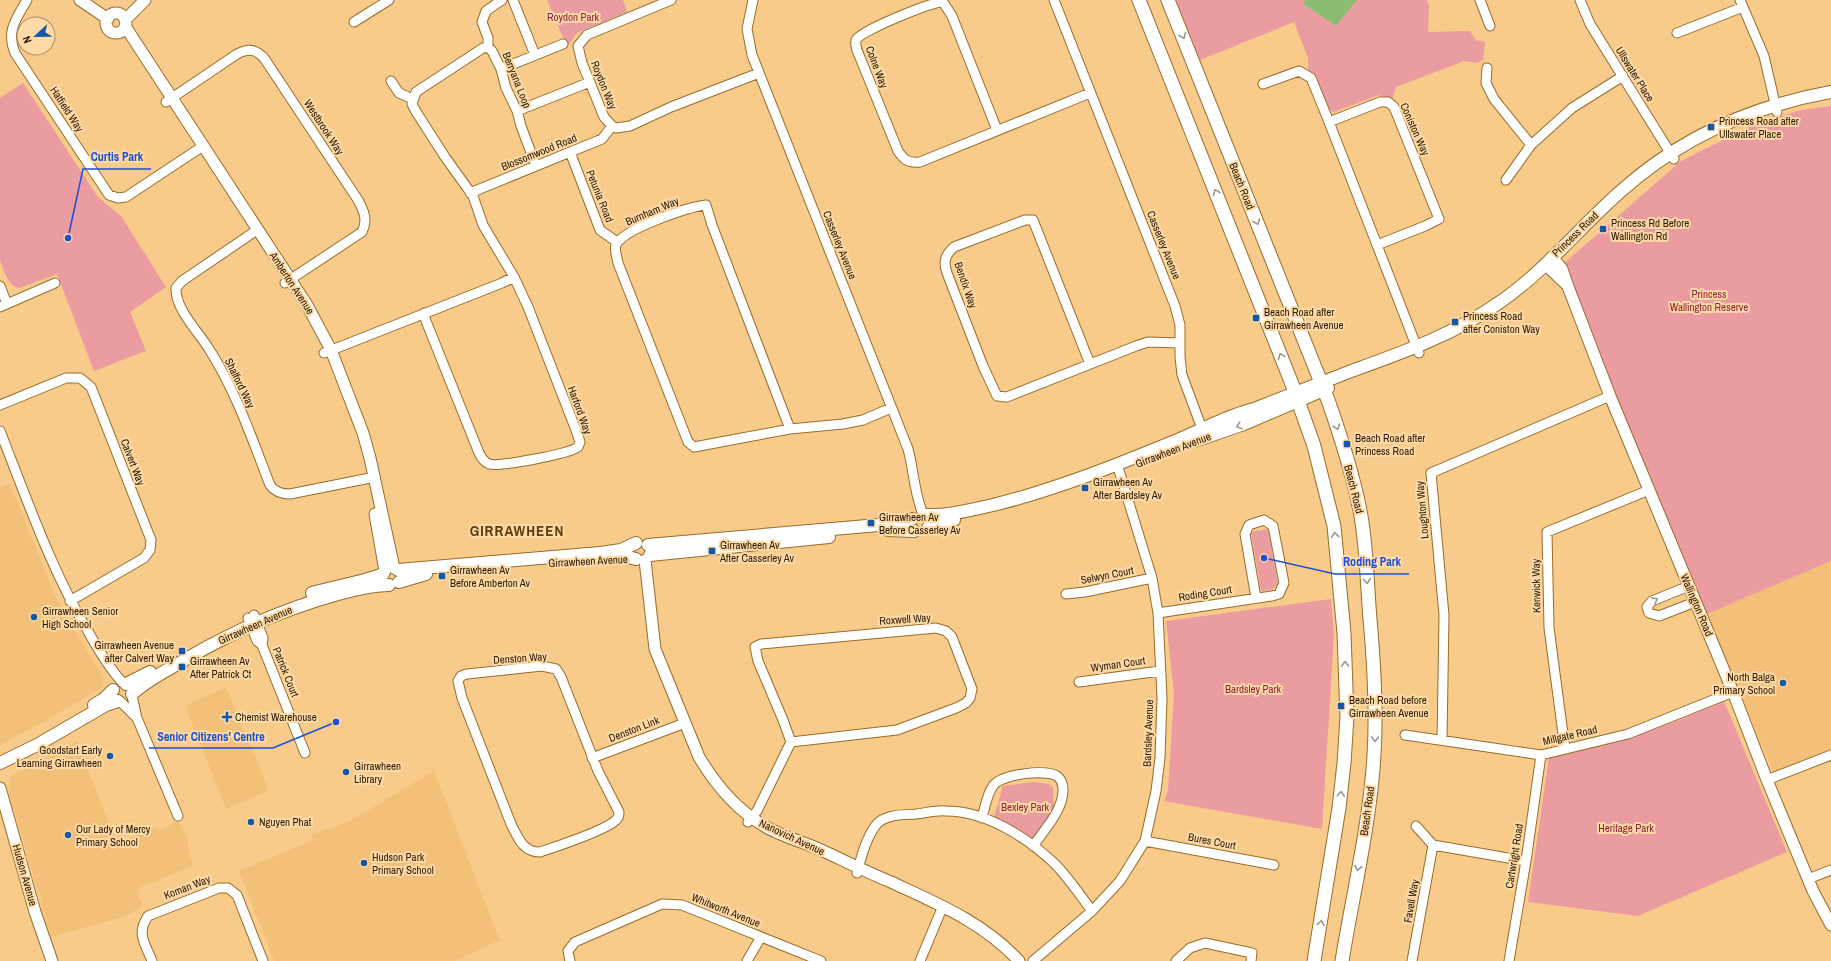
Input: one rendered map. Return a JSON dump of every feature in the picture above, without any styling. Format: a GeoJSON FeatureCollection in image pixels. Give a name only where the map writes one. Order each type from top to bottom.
{"type":"FeatureCollection","features":[{"type":"Feature","properties":{"kind":"main road"},"geometry":{"type":"LineString","coordinates":[[1139,0],[1297,397],[1314,446],[1334,526],[1343,617],[1347,710],[1344,763],[1339,808],[1314,961]]}},
{"type":"Feature","properties":{"kind":"main road","name":"Beach Road"},"geometry":{"type":"LineString","coordinates":[[1168,0],[1323,386],[1339,432],[1361,515],[1365,546],[1375,692],[1373,763],[1364,837],[1342,961]]}},
{"type":"Feature","properties":{"kind":"main road","name":"Princess Road"},"geometry":{"type":"LineString","coordinates":[[1323,386],[1461,334],[1488,318],[1527,290],[1551,263],[1626,195],[1672,156],[1722,132],[1776,109],[1831,92]]}},
{"type":"Feature","properties":{"kind":"main road","name":"Princess Road"},"geometry":{"type":"LineString","coordinates":[[1776,109],[1831,99]]}},
{"type":"Feature","properties":{"kind":"main road","name":"Girrawheen Avenue"},"geometry":{"type":"LineString","coordinates":[[918,519],[929,520],[928,528],[1043,499],[1204,433],[1236,414],[1297,397],[1323,386]]}},
{"type":"Feature","properties":{"kind":"main road","name":"Girrawheen Avenue"},"geometry":{"type":"LineString","coordinates":[[0,763],[37,745],[106,705],[162,665],[216,632],[252,620],[307,595],[333,587],[391,575],[436,573],[620,557],[890,524],[950,515],[1035,495],[1118,467]]}},
{"type":"Feature","properties":{"kind":"main road","name":"Girrawheen Avenue"},"geometry":{"type":"LineString","coordinates":[[0,757],[31,742],[96,704],[123,692]]}},
{"type":"Feature","properties":{"kind":"street","name":"Hatfield Way"},"geometry":{"type":"LineString","coordinates":[[27,0],[11,34],[16,53],[109,195],[118,198],[126,198],[200,148]]}},
{"type":"Feature","properties":{"kind":"street","name":"Amberton Avenue"},"geometry":{"type":"LineString","coordinates":[[80,0],[118,21]]}},
{"type":"Feature","properties":{"kind":"street","name":"Amberton Avenue"},"geometry":{"type":"LineString","coordinates":[[93,0],[118,21],[287,281],[312,328],[328,352],[371,477],[391,575]]}},
{"type":"Feature","properties":{"kind":"street"},"geometry":{"type":"LineString","coordinates":[[118,21],[135,0]]}},
{"type":"Feature","properties":{"kind":"street"},"geometry":{"type":"LineString","coordinates":[[118,21],[146,0]]}},
{"type":"Feature","properties":{"kind":"street"},"geometry":{"type":"LineString","coordinates":[[354,22],[389,0]]}},
{"type":"Feature","properties":{"kind":"street"},"geometry":{"type":"LineString","coordinates":[[488,47],[488,38],[482,22],[486,11],[502,0]]}},
{"type":"Feature","properties":{"kind":"street"},"geometry":{"type":"LineString","coordinates":[[513,0],[536,55]]}},
{"type":"Feature","properties":{"kind":"street","name":"Roydon Way"},"geometry":{"type":"LineString","coordinates":[[671,0],[587,36],[578,46],[604,117],[612,126],[621,128],[630,126],[759,73]]}},
{"type":"Feature","properties":{"kind":"street","name":"Casserley Avenue"},"geometry":{"type":"LineString","coordinates":[[753,0],[747,29],[752,55],[911,461],[917,500],[918,519]]}},
{"type":"Feature","properties":{"kind":"street","name":"Casserley Avenue"},"geometry":{"type":"LineString","coordinates":[[1054,0],[1174,306],[1180,325],[1182,375],[1204,433]]}},
{"type":"Feature","properties":{"kind":"street"},"geometry":{"type":"LineString","coordinates":[[1480,0],[1490,26]]}},
{"type":"Feature","properties":{"kind":"street","name":"Ullswater Place"},"geometry":{"type":"LineString","coordinates":[[1580,0],[1590,24],[1672,156]]}},
{"type":"Feature","properties":{"kind":"street","name":"Colne Way"},"geometry":{"type":"LineString","coordinates":[[997,130],[952,16],[943,2],[931,4],[872,29],[861,34],[856,40],[859,55],[898,151],[906,161],[920,162],[1090,93]]}},
{"type":"Feature","properties":{"kind":"street"},"geometry":{"type":"LineString","coordinates":[[1677,33],[1742,3],[1764,56],[1776,109]]}},
{"type":"Feature","properties":{"kind":"street"},"geometry":{"type":"LineString","coordinates":[[502,68],[563,44]]}},
{"type":"Feature","properties":{"kind":"street","name":"Berryana Loop"},"geometry":{"type":"LineString","coordinates":[[413,99],[416,92],[483,48],[488,47],[502,68],[506,88],[517,111],[536,166]]}},
{"type":"Feature","properties":{"kind":"street","name":"Westbrook Way"},"geometry":{"type":"LineString","coordinates":[[169,100],[237,54],[251,49],[258,51],[353,194],[363,210],[365,217],[366,225],[362,232],[287,281]]}},
{"type":"Feature","properties":{"kind":"street"},"geometry":{"type":"LineString","coordinates":[[1487,68],[1486,83],[1494,99],[1531,145]]}},
{"type":"Feature","properties":{"kind":"street"},"geometry":{"type":"LineString","coordinates":[[1263,84],[1299,71],[1311,78],[1418,350]]}},
{"type":"Feature","properties":{"kind":"street"},"geometry":{"type":"LineString","coordinates":[[1506,180],[1531,145],[1572,108],[1623,76]]}},
{"type":"Feature","properties":{"kind":"street"},"geometry":{"type":"LineString","coordinates":[[328,352],[514,278],[484,225],[473,196],[445,157],[415,110],[412,104],[413,99],[399,93],[391,81]]}},
{"type":"Feature","properties":{"kind":"street"},"geometry":{"type":"LineString","coordinates":[[517,111],[590,82]]}},
{"type":"Feature","properties":{"kind":"street","name":"Coniston Way"},"geometry":{"type":"LineString","coordinates":[[1329,122],[1380,102],[1388,102],[1394,107],[1436,209],[1439,219],[1377,245]]}},
{"type":"Feature","properties":{"kind":"street","name":"Blossomwood Road"},"geometry":{"type":"LineString","coordinates":[[470,193],[602,139],[612,126]]}},
{"type":"Feature","properties":{"kind":"street","name":"Petunia Road"},"geometry":{"type":"LineString","coordinates":[[570,152],[600,230],[617,242]]}},
{"type":"Feature","properties":{"kind":"street","name":"Burnham Way"},"geometry":{"type":"LineString","coordinates":[[617,242],[631,231],[694,206],[706,204],[712,226],[790,429]]}},
{"type":"Feature","properties":{"kind":"street","name":"Bendix Way"},"geometry":{"type":"LineString","coordinates":[[1090,364],[1033,220],[1025,220],[954,247],[949,251],[945,257],[944,264],[983,366],[997,396],[1007,397],[1148,342],[1180,343]]}},
{"type":"Feature","properties":{"kind":"street","name":"Shalford Way"},"geometry":{"type":"LineString","coordinates":[[255,232],[182,281],[176,288],[178,302],[207,346],[229,384],[270,485],[274,490],[284,494],[290,494],[371,477]]}},
{"type":"Feature","properties":{"kind":"street"},"geometry":{"type":"LineString","coordinates":[[617,242],[615,247],[618,263],[688,442],[694,446],[790,429],[843,424],[863,420],[891,408]]}},
{"type":"Feature","properties":{"kind":"street","name":"Wallington Road"},"geometry":{"type":"LineString","coordinates":[[1551,263],[1562,269],[1610,396],[1733,692],[1767,780],[1808,879],[1831,924]]}},
{"type":"Feature","properties":{"kind":"street","name":"Harford Way"},"geometry":{"type":"LineString","coordinates":[[424,313],[431,336],[478,453],[483,460],[489,464],[504,464],[566,453],[574,450],[578,447],[580,442],[578,436],[528,307],[514,278]]}},
{"type":"Feature","properties":{"kind":"street"},"geometry":{"type":"LineString","coordinates":[[0,286],[4,305],[55,283]]}},
{"type":"Feature","properties":{"kind":"street","name":"Calvert Way"},"geometry":{"type":"LineString","coordinates":[[0,405],[66,378],[80,378],[91,387],[151,540],[150,550],[144,558],[70,601]]}},
{"type":"Feature","properties":{"kind":"street","name":"Loughton Way"},"geometry":{"type":"LineString","coordinates":[[1442,740],[1444,615],[1431,473],[1610,396]]}},
{"type":"Feature","properties":{"kind":"street"},"geometry":{"type":"LineString","coordinates":[[0,431],[70,601],[112,671],[137,718],[178,816]]}},
{"type":"Feature","properties":{"kind":"street","name":"Bardsley Avenue"},"geometry":{"type":"LineString","coordinates":[[1033,961],[1092,910],[1120,881],[1145,841],[1156,791],[1160,758],[1162,698],[1158,613],[1152,578],[1118,467]]}},
{"type":"Feature","properties":{"kind":"street","name":"Kenwick Way"},"geometry":{"type":"LineString","coordinates":[[1565,749],[1549,628],[1548,532],[1649,490]]}},
{"type":"Feature","properties":{"kind":"street","name":"Roding Court"},"geometry":{"type":"LineString","coordinates":[[1158,613],[1256,598],[1279,594],[1284,583],[1274,526],[1264,520],[1249,525],[1245,534],[1256,598]]}},
{"type":"Feature","properties":{"kind":"street","name":"Nanovich Avenue"},"geometry":{"type":"LineString","coordinates":[[642,554],[655,649],[681,725],[706,769],[750,820],[857,871],[974,923],[991,934],[1019,961]]}},
{"type":"Feature","properties":{"kind":"street","name":"Selwyn Court"},"geometry":{"type":"LineString","coordinates":[[1066,594],[1085,592],[1152,578]]}},
{"type":"Feature","properties":{"kind":"street"},"geometry":{"type":"LineString","coordinates":[[1689,586],[1652,601],[1647,607],[1649,613],[1659,616],[1695,602]]}},
{"type":"Feature","properties":{"kind":"street","name":"Patrick Court"},"geometry":{"type":"LineString","coordinates":[[252,620],[263,638],[262,645],[305,753]]}},
{"type":"Feature","properties":{"kind":"street","name":"Roxwell Way"},"geometry":{"type":"LineString","coordinates":[[936,628],[946,631],[952,637],[972,689],[970,698],[966,703],[897,730],[791,742],[758,661],[755,647],[761,644],[936,628]]}},
{"type":"Feature","properties":{"kind":"street","name":"Denston Way"},"geometry":{"type":"LineString","coordinates":[[538,666],[550,666],[556,669],[592,758],[616,805],[619,812],[619,818],[615,822],[540,852],[532,852],[527,850],[512,824],[462,698],[458,681],[461,676],[467,674],[538,666]]}},
{"type":"Feature","properties":{"kind":"street","name":"Wyman Court"},"geometry":{"type":"LineString","coordinates":[[1079,682],[1160,671]]}},
{"type":"Feature","properties":{"kind":"street","name":"Millgate Road"},"geometry":{"type":"LineString","coordinates":[[1405,736],[1541,755],[1628,734],[1733,692]]}},
{"type":"Feature","properties":{"kind":"street","name":"Denston Link"},"geometry":{"type":"LineString","coordinates":[[592,758],[681,725]]}},
{"type":"Feature","properties":{"kind":"street"},"geometry":{"type":"LineString","coordinates":[[750,820],[757,811],[791,742]]}},
{"type":"Feature","properties":{"kind":"street","name":"Cartwright Road"},"geometry":{"type":"LineString","coordinates":[[1509,961],[1526,861],[1541,755]]}},
{"type":"Feature","properties":{"kind":"street"},"geometry":{"type":"LineString","coordinates":[[1767,780],[1831,755]]}},
{"type":"Feature","properties":{"kind":"street"},"geometry":{"type":"LineString","coordinates":[[982,818],[989,793],[993,785],[1000,779],[1038,773],[1049,773],[1057,777],[1062,783],[1061,802],[1033,846]]}},
{"type":"Feature","properties":{"kind":"street","name":"Hudson Avenue"},"geometry":{"type":"LineString","coordinates":[[0,788],[35,912],[52,961]]}},
{"type":"Feature","properties":{"kind":"street","name":"Hudson Avenue"},"geometry":{"type":"LineString","coordinates":[[0,804],[45,961]]}},
{"type":"Feature","properties":{"kind":"street"},"geometry":{"type":"LineString","coordinates":[[857,871],[869,838],[876,825],[883,820],[895,816],[946,810],[982,818],[997,824],[1033,846],[1054,863],[1092,910]]}},
{"type":"Feature","properties":{"kind":"street"},"geometry":{"type":"LineString","coordinates":[[1416,826],[1433,845],[1526,861]]}},
{"type":"Feature","properties":{"kind":"street","name":"Bures Court"},"geometry":{"type":"LineString","coordinates":[[1145,841],[1274,865]]}},
{"type":"Feature","properties":{"kind":"street","name":"Favell Way"},"geometry":{"type":"LineString","coordinates":[[1412,961],[1433,845]]}},
{"type":"Feature","properties":{"kind":"street"},"geometry":{"type":"LineString","coordinates":[[1808,879],[1831,870]]}},
{"type":"Feature","properties":{"kind":"street","name":"Koman Way"},"geometry":{"type":"LineString","coordinates":[[152,961],[141,934],[142,924],[148,916],[219,888],[228,888],[237,896],[263,961]]}},
{"type":"Feature","properties":{"kind":"street","name":"Whitworth Avenue"},"geometry":{"type":"LineString","coordinates":[[570,961],[568,951],[575,942],[662,904],[682,905],[821,961]]}},
{"type":"Feature","properties":{"kind":"street"},"geometry":{"type":"LineString","coordinates":[[920,961],[941,909]]}},
{"type":"Feature","properties":{"kind":"street","name":"Nanovich Avenue"},"geometry":{"type":"LineString","coordinates":[[941,909],[988,940],[1010,961]]}},
{"type":"Feature","properties":{"kind":"street"},"geometry":{"type":"LineString","coordinates":[[747,961],[761,937]]}},
{"type":"Feature","properties":{"kind":"street"},"geometry":{"type":"LineString","coordinates":[[1176,961],[1190,948],[1205,943],[1252,953],[1251,961]]}},
{"type":"Feature","properties":{"kind":"shaded area"},"geometry":{"type":"Polygon","coordinates":[[[1305,0],[1357,0],[1336,26],[1303,4],[1305,0]]]}},
{"type":"Feature","properties":{"kind":"shaded area","name":"Girrawheen Senior High School"},"geometry":{"type":"Polygon","coordinates":[[[10,484],[56,598],[104,679],[103,687],[42,723],[0,745],[0,488],[10,484]]]}},
{"type":"Feature","properties":{"kind":"shaded area","name":"North Balga Primary School"},"geometry":{"type":"Polygon","coordinates":[[[1831,561],[1831,752],[1774,774],[1707,614],[1831,561]]]}},
{"type":"Feature","properties":{"kind":"shaded area"},"geometry":{"type":"Polygon","coordinates":[[[226,687],[267,785],[267,791],[226,809],[185,706],[226,687]]]}},
{"type":"Feature","properties":{"kind":"shaded area","name":"Our Lady of Mercy Primary School"},"geometry":{"type":"Polygon","coordinates":[[[77,741],[117,843],[156,827],[158,831],[179,821],[188,840],[189,854],[194,865],[137,889],[143,906],[126,916],[51,937],[8,789],[11,776],[77,741]]]}},
{"type":"Feature","properties":{"kind":"shaded area","name":"Hudson Park Primary School"},"geometry":{"type":"Polygon","coordinates":[[[434,771],[500,940],[455,961],[274,961],[239,871],[313,840],[312,835],[350,821],[434,771]]]}},
{"type":"Feature","properties":{"kind":"green space","name":"Roydon Park"},"geometry":{"type":"Polygon","coordinates":[[[547,0],[623,0],[627,12],[577,33],[567,47],[547,0]]]}},
{"type":"Feature","properties":{"kind":"green space"},"geometry":{"type":"Polygon","coordinates":[[[1176,0],[1305,0],[1303,4],[1336,26],[1357,0],[1427,0],[1429,6],[1428,32],[1470,31],[1476,40],[1485,42],[1483,60],[1476,63],[1464,61],[1396,87],[1392,100],[1379,95],[1334,112],[1325,109],[1308,68],[1308,58],[1294,22],[1200,60],[1176,0]]]}},
{"type":"Feature","properties":{"kind":"green space"},"geometry":{"type":"Polygon","coordinates":[[[23,83],[98,197],[121,216],[166,287],[130,312],[146,351],[94,371],[57,274],[20,288],[9,282],[0,260],[0,98],[23,83]]]}},
{"type":"Feature","properties":{"kind":"green space","name":"Princess Wallington Reserve"},"geometry":{"type":"Polygon","coordinates":[[[1831,106],[1831,561],[1707,614],[1562,265],[1681,161],[1747,128],[1800,110],[1831,106]]]}},
{"type":"Feature","properties":{"kind":"green space"},"geometry":{"type":"Polygon","coordinates":[[[1268,529],[1278,584],[1271,590],[1261,591],[1251,532],[1268,529]]]}},
{"type":"Feature","properties":{"kind":"green space","name":"Bardsley Park"},"geometry":{"type":"Polygon","coordinates":[[[1331,599],[1334,635],[1322,829],[1164,801],[1168,790],[1174,693],[1166,621],[1331,599]]]}},
{"type":"Feature","properties":{"kind":"green space","name":"Heritage Park"},"geometry":{"type":"Polygon","coordinates":[[[1724,701],[1787,852],[1638,916],[1528,902],[1549,757],[1621,741],[1674,722],[1724,701]]]}},
{"type":"Feature","properties":{"kind":"green space","name":"Bexley Park"},"geometry":{"type":"Polygon","coordinates":[[[1033,782],[1049,784],[1053,788],[1054,808],[1032,841],[994,817],[1003,786],[1033,782]]]}},
{"type":"Feature","properties":{"kind":"place","name":"Princess Road after Ullswater Place"},"geometry":{"type":"Point","coordinates":[1711,127]}},
{"type":"Feature","properties":{"kind":"place","name":"Princess Rd Before Wallington Rd"},"geometry":{"type":"Point","coordinates":[1603,229]}},
{"type":"Feature","properties":{"kind":"place","name":"Curtis Park"},"geometry":{"type":"Point","coordinates":[68,238]}},
{"type":"Feature","properties":{"kind":"place","name":"Beach Road after Girrawheen Avenue"},"geometry":{"type":"Point","coordinates":[1256,318]}},
{"type":"Feature","properties":{"kind":"place","name":"Princess Road after Coniston Way"},"geometry":{"type":"Point","coordinates":[1455,322]}},
{"type":"Feature","properties":{"kind":"place","name":"Beach Road after Princess Road"},"geometry":{"type":"Point","coordinates":[1347,444]}},
{"type":"Feature","properties":{"kind":"place","name":"Girrawheen Av After Bardsley Av"},"geometry":{"type":"Point","coordinates":[1085,488]}},
{"type":"Feature","properties":{"kind":"place","name":"Girrawheen Av Before Casserley Av"},"geometry":{"type":"Point","coordinates":[871,523]}},
{"type":"Feature","properties":{"kind":"place","name":"Girrawheen Av After Casserley Av"},"geometry":{"type":"Point","coordinates":[712,551]}},
{"type":"Feature","properties":{"kind":"place","name":"Roding Park"},"geometry":{"type":"Point","coordinates":[1264,558]}},
{"type":"Feature","properties":{"kind":"place","name":"Girrawheen Av Before Amberton Av"},"geometry":{"type":"Point","coordinates":[442,576]}},
{"type":"Feature","properties":{"kind":"place","name":"Girrawheen Senior High School"},"geometry":{"type":"Point","coordinates":[34,617]}},
{"type":"Feature","properties":{"kind":"place","name":"Girrawheen Avenue after Calvert Way"},"geometry":{"type":"Point","coordinates":[182,651]}},
{"type":"Feature","properties":{"kind":"place","name":"Girrawheen Av After Patrick Ct"},"geometry":{"type":"Point","coordinates":[182,667]}},
{"type":"Feature","properties":{"kind":"place","name":"North Balga Primary School"},"geometry":{"type":"Point","coordinates":[1783,683]}},
{"type":"Feature","properties":{"kind":"place","name":"Beach Road before Girrawheen Avenue"},"geometry":{"type":"Point","coordinates":[1341,706]}},
{"type":"Feature","properties":{"kind":"place","name":"Chemist Warehouse"},"geometry":{"type":"Point","coordinates":[227,717]}},
{"type":"Feature","properties":{"kind":"place","name":"Senior Citizens' Centre"},"geometry":{"type":"Point","coordinates":[336,722]}},
{"type":"Feature","properties":{"kind":"place","name":"Goodstart Early Learning Girrawheen"},"geometry":{"type":"Point","coordinates":[110,756]}},
{"type":"Feature","properties":{"kind":"place","name":"Girrawheen Library"},"geometry":{"type":"Point","coordinates":[346,772]}},
{"type":"Feature","properties":{"kind":"place","name":"Nguyen Phat"},"geometry":{"type":"Point","coordinates":[251,822]}},
{"type":"Feature","properties":{"kind":"place","name":"Our Lady of Mercy Primary School"},"geometry":{"type":"Point","coordinates":[68,835]}},
{"type":"Feature","properties":{"kind":"place","name":"Hudson Park Primary School"},"geometry":{"type":"Point","coordinates":[364,863]}},
{"type":"Feature","properties":{"kind":"district","name":"GIRRAWHEEN"},"geometry":{"type":"Point","coordinates":[517,531]}}]}
